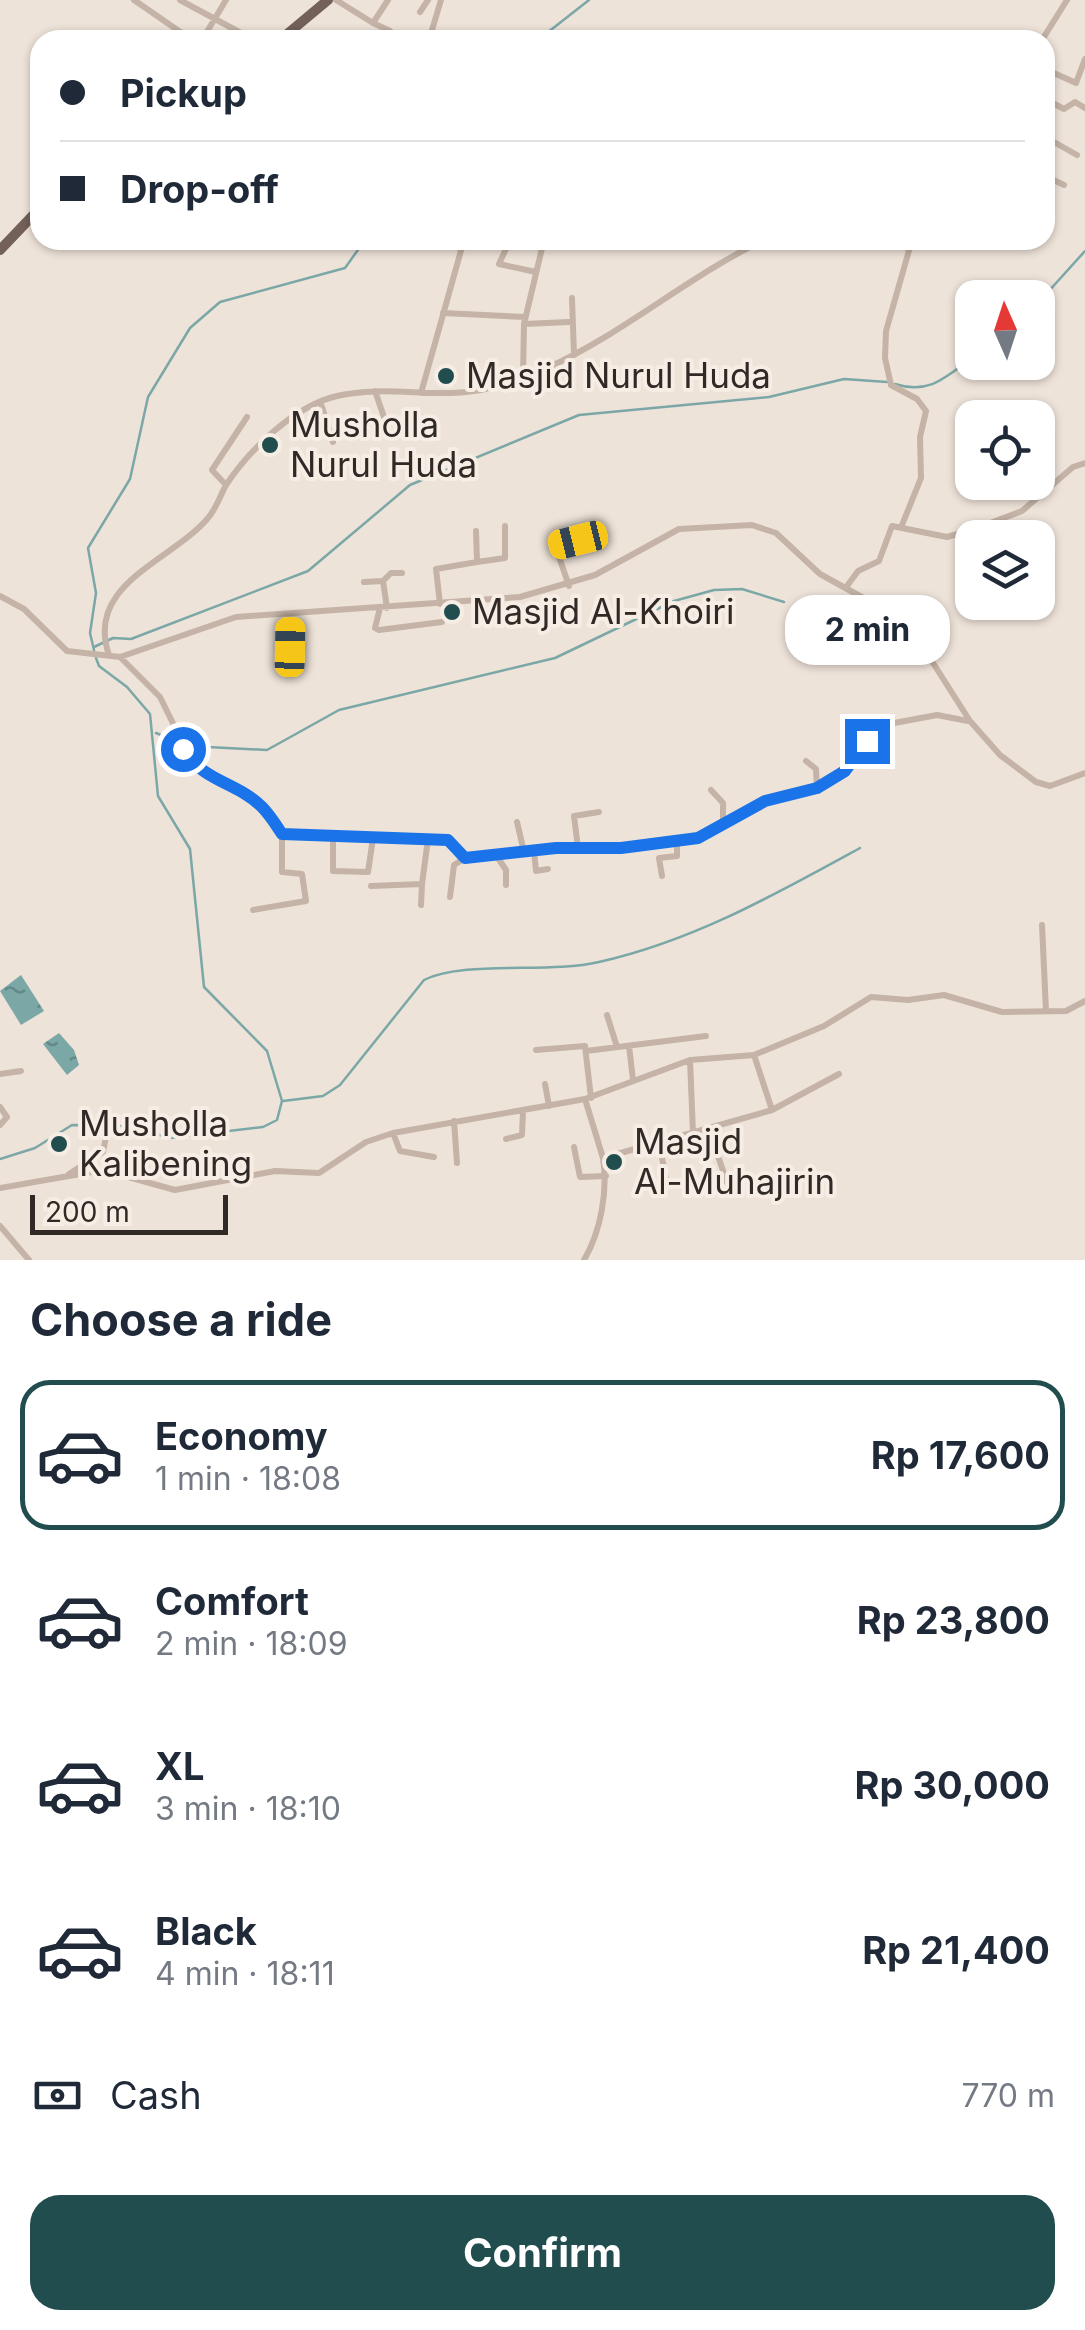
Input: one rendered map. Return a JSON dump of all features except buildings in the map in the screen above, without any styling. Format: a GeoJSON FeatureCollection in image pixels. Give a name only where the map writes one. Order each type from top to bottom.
{"type":"FeatureCollection","features":[{"type":"Feature","properties":{"kind":"main road"},"geometry":{"type":"LineString","coordinates":[[293,30],[332,0]]}},
{"type":"Feature","properties":{"kind":"main road"},"geometry":{"type":"LineString","coordinates":[[0,250],[30,218]]}},
{"type":"Feature","properties":{"kind":"street"},"geometry":{"type":"LineString","coordinates":[[134,0],[178,30]]}},
{"type":"Feature","properties":{"kind":"street"},"geometry":{"type":"LineString","coordinates":[[180,0],[236,30]]}},
{"type":"Feature","properties":{"kind":"street"},"geometry":{"type":"LineString","coordinates":[[208,30],[226,0]]}},
{"type":"Feature","properties":{"kind":"street"},"geometry":{"type":"LineString","coordinates":[[332,0],[388,30]]}},
{"type":"Feature","properties":{"kind":"street"},"geometry":{"type":"LineString","coordinates":[[373,23],[388,0]]}},
{"type":"Feature","properties":{"kind":"street"},"geometry":{"type":"LineString","coordinates":[[420,12],[428,0]]}},
{"type":"Feature","properties":{"kind":"street"},"geometry":{"type":"LineString","coordinates":[[432,30],[441,0]]}},
{"type":"Feature","properties":{"kind":"street"},"geometry":{"type":"LineString","coordinates":[[1048,30],[1067,0]]}},
{"type":"Feature","properties":{"kind":"street"},"geometry":{"type":"LineString","coordinates":[[1055,74],[1076,83],[1085,59]]}},
{"type":"Feature","properties":{"kind":"street"},"geometry":{"type":"LineString","coordinates":[[1055,105],[1064,109],[1075,102],[1085,108]]}},
{"type":"Feature","properties":{"kind":"street"},"geometry":{"type":"LineString","coordinates":[[1055,143],[1076,155]]}},
{"type":"Feature","properties":{"kind":"street"},"geometry":{"type":"LineString","coordinates":[[1055,181],[1064,185]]}},
{"type":"Feature","properties":{"kind":"street"},"geometry":{"type":"LineString","coordinates":[[421,392],[461,250]]}},
{"type":"Feature","properties":{"kind":"street"},"geometry":{"type":"LineString","coordinates":[[505,250],[499,264],[536,272]]}},
{"type":"Feature","properties":{"kind":"street"},"geometry":{"type":"LineString","coordinates":[[523,378],[524,320],[542,250]]}},
{"type":"Feature","properties":{"kind":"street"},"geometry":{"type":"LineString","coordinates":[[105,654],[104,619],[127,583],[208,518],[248,456],[285,423],[334,396],[375,391],[456,393],[523,378],[574,354],[747,250]]}},
{"type":"Feature","properties":{"kind":"street"},"geometry":{"type":"LineString","coordinates":[[902,525],[921,478],[920,437],[926,411],[918,399],[890,385],[885,344],[909,250]]}},
{"type":"Feature","properties":{"kind":"street"},"geometry":{"type":"LineString","coordinates":[[572,298],[574,354]]}},
{"type":"Feature","properties":{"kind":"street"},"geometry":{"type":"LineString","coordinates":[[444,313],[570,322]]}},
{"type":"Feature","properties":{"kind":"street"},"geometry":{"type":"LineString","coordinates":[[375,391],[386,423]]}},
{"type":"Feature","properties":{"kind":"street"},"geometry":{"type":"LineString","coordinates":[[321,404],[333,442]]}},
{"type":"Feature","properties":{"kind":"street"},"geometry":{"type":"LineString","coordinates":[[226,486],[212,470],[246,417]]}},
{"type":"Feature","properties":{"kind":"street"},"geometry":{"type":"LineString","coordinates":[[847,586],[858,571],[879,561],[890,530],[902,525],[946,537],[998,522],[1022,510],[1073,467],[1085,463]]}},
{"type":"Feature","properties":{"kind":"street"},"geometry":{"type":"LineString","coordinates":[[0,596],[34,616],[67,651],[120,657],[178,640],[223,620],[266,614],[290,616],[499,601],[569,586],[669,534],[690,526],[730,524],[776,532],[820,574],[847,586],[919,641],[970,721],[1000,755],[1036,782],[1066,784],[1085,774]]}},
{"type":"Feature","properties":{"kind":"street"},"geometry":{"type":"LineString","coordinates":[[440,604],[436,569],[505,558],[505,526]]}},
{"type":"Feature","properties":{"kind":"street"},"geometry":{"type":"LineString","coordinates":[[476,531],[477,562]]}},
{"type":"Feature","properties":{"kind":"street"},"geometry":{"type":"LineString","coordinates":[[569,586],[556,548],[598,535]]}},
{"type":"Feature","properties":{"kind":"street"},"geometry":{"type":"LineString","coordinates":[[364,582],[383,581],[391,573],[402,573]]}},
{"type":"Feature","properties":{"kind":"street"},"geometry":{"type":"LineString","coordinates":[[383,581],[384,608],[375,628],[442,622]]}},
{"type":"Feature","properties":{"kind":"street"},"geometry":{"type":"LineString","coordinates":[[290,616],[290,647]]}},
{"type":"Feature","properties":{"kind":"street"},"geometry":{"type":"LineString","coordinates":[[120,657],[160,697],[194,766],[262,806],[282,834],[282,872],[302,874],[306,901],[253,910]]}},
{"type":"Feature","properties":{"kind":"street"},"geometry":{"type":"LineString","coordinates":[[450,897],[454,865],[465,858],[698,838],[765,801],[817,788],[845,771],[867,741],[889,724],[937,716],[970,721]]}},
{"type":"Feature","properties":{"kind":"street"},"geometry":{"type":"LineString","coordinates":[[806,760],[816,769],[817,788]]}},
{"type":"Feature","properties":{"kind":"street"},"geometry":{"type":"LineString","coordinates":[[711,790],[723,803],[723,824]]}},
{"type":"Feature","properties":{"kind":"street"},"geometry":{"type":"LineString","coordinates":[[578,848],[574,816],[599,812]]}},
{"type":"Feature","properties":{"kind":"street"},"geometry":{"type":"LineString","coordinates":[[517,822],[524,852]]}},
{"type":"Feature","properties":{"kind":"street"},"geometry":{"type":"LineString","coordinates":[[282,834],[453,842],[465,858]]}},
{"type":"Feature","properties":{"kind":"street"},"geometry":{"type":"LineString","coordinates":[[333,837],[332,871],[339,874],[368,872],[373,838]]}},
{"type":"Feature","properties":{"kind":"street"},"geometry":{"type":"LineString","coordinates":[[422,905],[428,839]]}},
{"type":"Feature","properties":{"kind":"street"},"geometry":{"type":"LineString","coordinates":[[662,876],[659,858],[676,856],[677,842]]}},
{"type":"Feature","properties":{"kind":"street"},"geometry":{"type":"LineString","coordinates":[[534,850],[534,869],[548,869]]}},
{"type":"Feature","properties":{"kind":"street"},"geometry":{"type":"LineString","coordinates":[[496,854],[506,870],[506,885]]}},
{"type":"Feature","properties":{"kind":"street"},"geometry":{"type":"LineString","coordinates":[[371,886],[422,884]]}},
{"type":"Feature","properties":{"kind":"street"},"geometry":{"type":"LineString","coordinates":[[1042,925],[1046,1010]]}},
{"type":"Feature","properties":{"kind":"street"},"geometry":{"type":"LineString","coordinates":[[103,1170],[176,1190],[275,1171],[319,1174],[366,1142],[393,1133],[588,1098],[690,1060],[754,1055],[824,1026],[871,997],[908,1000],[944,995],[1002,1012],[1072,1009],[1085,1001]]}},
{"type":"Feature","properties":{"kind":"street"},"geometry":{"type":"LineString","coordinates":[[607,1015],[616,1048]]}},
{"type":"Feature","properties":{"kind":"street"},"geometry":{"type":"LineString","coordinates":[[586,1051],[706,1036]]}},
{"type":"Feature","properties":{"kind":"street"},"geometry":{"type":"LineString","coordinates":[[536,1050],[585,1046],[593,1137],[606,1176],[597,1237],[584,1260]]}},
{"type":"Feature","properties":{"kind":"street"},"geometry":{"type":"LineString","coordinates":[[629,1046],[633,1080]]}},
{"type":"Feature","properties":{"kind":"street"},"geometry":{"type":"LineString","coordinates":[[754,1055],[772,1110]]}},
{"type":"Feature","properties":{"kind":"street"},"geometry":{"type":"LineString","coordinates":[[690,1060],[693,1134]]}},
{"type":"Feature","properties":{"kind":"street"},"geometry":{"type":"LineString","coordinates":[[0,1074],[21,1072]]}},
{"type":"Feature","properties":{"kind":"street"},"geometry":{"type":"LineString","coordinates":[[602,1158],[772,1110],[839,1074]]}},
{"type":"Feature","properties":{"kind":"street"},"geometry":{"type":"LineString","coordinates":[[545,1084],[549,1106]]}},
{"type":"Feature","properties":{"kind":"street"},"geometry":{"type":"LineString","coordinates":[[0,1107],[7,1117],[0,1125]]}},
{"type":"Feature","properties":{"kind":"street"},"geometry":{"type":"LineString","coordinates":[[506,1138],[522,1135],[523,1112]]}},
{"type":"Feature","properties":{"kind":"street"},"geometry":{"type":"LineString","coordinates":[[454,1122],[457,1162]]}},
{"type":"Feature","properties":{"kind":"street"},"geometry":{"type":"LineString","coordinates":[[709,1130],[729,1188]]}},
{"type":"Feature","properties":{"kind":"street"},"geometry":{"type":"LineString","coordinates":[[68,1175],[102,1152],[106,1132]]}},
{"type":"Feature","properties":{"kind":"street"},"geometry":{"type":"LineString","coordinates":[[393,1133],[400,1151],[434,1157]]}},
{"type":"Feature","properties":{"kind":"street"},"geometry":{"type":"LineString","coordinates":[[660,1142],[666,1179]]}},
{"type":"Feature","properties":{"kind":"street"},"geometry":{"type":"LineString","coordinates":[[574,1147],[580,1176],[606,1176]]}},
{"type":"Feature","properties":{"kind":"street"},"geometry":{"type":"LineString","coordinates":[[0,1188],[133,1163]]}},
{"type":"Feature","properties":{"kind":"street"},"geometry":{"type":"LineString","coordinates":[[0,1226],[29,1260]]}},
{"type":"Feature","properties":{"kind":"water"},"geometry":{"type":"Polygon","coordinates":[[[21,975],[44,1011],[21,1025],[0,991],[21,975]]]}},
{"type":"Feature","properties":{"kind":"water"},"geometry":{"type":"Polygon","coordinates":[[[59,1033],[74,1050],[79,1065],[67,1075],[43,1044],[59,1033]]]}},
{"type":"Feature","properties":{"kind":"waterway"},"geometry":{"type":"LineString","coordinates":[[551,30],[589,0]]}},
{"type":"Feature","properties":{"kind":"waterway"},"geometry":{"type":"LineString","coordinates":[[94,650],[90,633],[96,593],[88,548],[130,479],[148,397],[190,328],[220,302],[345,268],[358,250]]}},
{"type":"Feature","properties":{"kind":"waterway"},"geometry":{"type":"LineString","coordinates":[[1055,284],[1085,251]]}},
{"type":"Feature","properties":{"kind":"waterway"},"geometry":{"type":"LineString","coordinates":[[895,384],[927,386],[955,370]]}},
{"type":"Feature","properties":{"kind":"waterway"},"geometry":{"type":"LineString","coordinates":[[94,647],[113,638],[131,639],[308,571],[410,485],[579,415],[769,397],[844,379],[887,382]]}},
{"type":"Feature","properties":{"kind":"waterway"},"geometry":{"type":"LineString","coordinates":[[188,746],[267,750],[339,710],[555,658],[674,601],[714,590],[742,589],[784,602]]}},
{"type":"Feature","properties":{"kind":"waterway"},"geometry":{"type":"LineString","coordinates":[[0,1159],[35,1148],[72,1125],[128,1126],[170,1138],[263,1127],[277,1120],[282,1101],[267,1051],[204,987],[190,849],[158,796],[150,714],[127,687],[99,666],[96,658]]}},
{"type":"Feature","properties":{"kind":"waterway"},"geometry":{"type":"LineString","coordinates":[[156,733],[181,743]]}},
{"type":"Feature","properties":{"kind":"waterway"},"geometry":{"type":"LineString","coordinates":[[283,1101],[323,1096],[340,1085],[424,980],[461,970],[579,965],[634,953],[701,929],[860,848]]}},
{"type":"Feature","properties":{"kind":"place","name":"Masjid Nurul Huda"},"geometry":{"type":"Point","coordinates":[446,376]}},
{"type":"Feature","properties":{"kind":"place","name":"Musholla Nurul Huda"},"geometry":{"type":"Point","coordinates":[270,445]}},
{"type":"Feature","properties":{"kind":"place","name":"Masjid Al-Khoiri"},"geometry":{"type":"Point","coordinates":[452,612]}},
{"type":"Feature","properties":{"kind":"place","name":"Musholla Kalibening"},"geometry":{"type":"Point","coordinates":[59,1144]}},
{"type":"Feature","properties":{"kind":"place","name":"Masjid Al-Muhajirin"},"geometry":{"type":"Point","coordinates":[614,1162]}},
{"type":"Feature","properties":{"kind":"route"},"geometry":{"type":"LineString","coordinates":[[183,749],[194,766],[209,778],[262,806],[282,834],[448,840],[458,846],[465,858],[556,848],[621,848],[698,838],[765,801],[817,788],[845,771],[867,741]]}}]}
